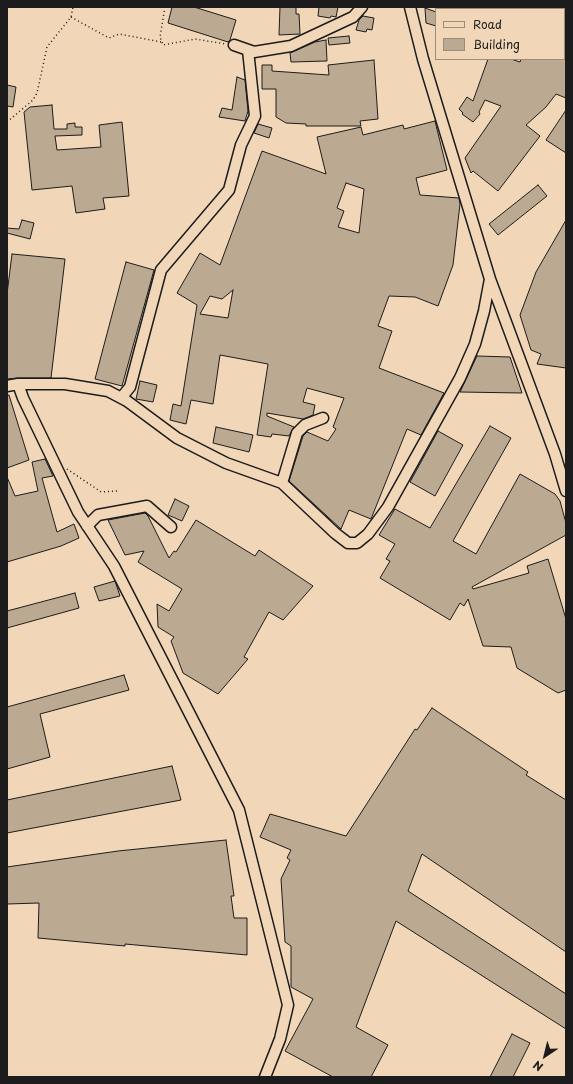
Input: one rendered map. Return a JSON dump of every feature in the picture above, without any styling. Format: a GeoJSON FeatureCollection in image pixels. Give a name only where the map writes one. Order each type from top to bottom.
{"type":"FeatureCollection","features":[{"type":"Feature","properties":{"kind":"street"},"geometry":{"type":"LineString","coordinates":[[234,45],[254,52],[291,46],[353,17],[362,7]]}},
{"type":"Feature","properties":{"kind":"street"},"geometry":{"type":"LineString","coordinates":[[410,7],[423,59],[490,279],[555,454],[566,491]]}},
{"type":"Feature","properties":{"kind":"street"},"geometry":{"type":"LineString","coordinates":[[121,398],[130,387],[161,270],[229,190],[241,145],[255,116],[248,50]]}},
{"type":"Feature","properties":{"kind":"street"},"geometry":{"type":"LineString","coordinates":[[7,386],[18,384],[66,384],[108,391],[121,398],[177,438],[226,463],[282,483],[335,533],[348,543],[357,543],[363,540],[388,507],[460,378],[475,344],[484,311],[490,279]]}},
{"type":"Feature","properties":{"kind":"street"},"geometry":{"type":"LineString","coordinates":[[18,384],[78,512],[114,566],[239,810],[288,1005],[280,1039],[265,1077]]}},
{"type":"Feature","properties":{"kind":"street"},"geometry":{"type":"LineString","coordinates":[[282,483],[297,434],[305,425],[323,418]]}},
{"type":"Feature","properties":{"kind":"street"},"geometry":{"type":"LineString","coordinates":[[87,526],[98,515],[147,506],[171,527]]}},
{"type":"Feature","properties":{"kind":"path"},"geometry":{"type":"LineString","coordinates":[[7,122],[33,100],[40,84],[47,47],[71,17],[73,7]]}},
{"type":"Feature","properties":{"kind":"path"},"geometry":{"type":"LineString","coordinates":[[162,42],[160,37],[165,7]]}},
{"type":"Feature","properties":{"kind":"path"},"geometry":{"type":"LineString","coordinates":[[71,17],[109,38],[119,34],[162,42],[163,44],[195,39],[234,45]]}},
{"type":"Feature","properties":{"kind":"path"},"geometry":{"type":"LineString","coordinates":[[58,471],[67,468],[101,492],[116,490]]}},
{"type":"Feature","properties":{"kind":"building"},"geometry":{"type":"Polygon","coordinates":[[[172,7],[194,7],[236,20],[230,40],[228,42],[168,23],[172,7]]]}},
{"type":"Feature","properties":{"kind":"building"},"geometry":{"type":"Polygon","coordinates":[[[280,7],[296,7],[296,14],[299,14],[300,34],[279,35],[280,7]]]}},
{"type":"Feature","properties":{"kind":"building"},"geometry":{"type":"Polygon","coordinates":[[[319,7],[338,7],[336,17],[331,16],[330,18],[318,16],[319,7]]]}},
{"type":"Feature","properties":{"kind":"building"},"geometry":{"type":"Polygon","coordinates":[[[425,8],[435,12],[435,26],[426,23],[425,8]]]}},
{"type":"Feature","properties":{"kind":"building"},"geometry":{"type":"Polygon","coordinates":[[[363,16],[374,18],[372,30],[367,29],[366,32],[356,30],[359,20],[363,16]]]}},
{"type":"Feature","properties":{"kind":"building"},"geometry":{"type":"Polygon","coordinates":[[[349,36],[350,43],[329,45],[328,38],[349,36]]]}},
{"type":"Feature","properties":{"kind":"building"},"geometry":{"type":"Polygon","coordinates":[[[326,40],[327,61],[291,62],[290,53],[315,42],[326,40]]]}},
{"type":"Feature","properties":{"kind":"building"},"geometry":{"type":"Polygon","coordinates":[[[566,59],[566,98],[556,94],[546,107],[526,125],[540,136],[498,191],[473,171],[471,173],[465,158],[501,106],[485,100],[479,112],[480,114],[473,122],[462,114],[463,113],[459,109],[467,97],[473,101],[488,60],[514,60],[520,62],[521,60],[566,59]]]}},
{"type":"Feature","properties":{"kind":"building"},"geometry":{"type":"Polygon","coordinates":[[[374,60],[378,119],[360,121],[361,126],[306,126],[306,124],[286,123],[276,117],[276,89],[262,89],[262,65],[272,65],[272,71],[329,75],[328,65],[374,60]]]}},
{"type":"Feature","properties":{"kind":"building"},"geometry":{"type":"Polygon","coordinates":[[[237,77],[245,80],[248,111],[245,121],[219,117],[222,108],[232,110],[237,77]]]}},
{"type":"Feature","properties":{"kind":"building"},"geometry":{"type":"Polygon","coordinates":[[[7,85],[16,87],[13,107],[7,106],[7,85]]]}},
{"type":"Feature","properties":{"kind":"building"},"geometry":{"type":"Polygon","coordinates":[[[52,105],[54,129],[67,129],[67,124],[75,123],[75,127],[82,127],[82,135],[55,136],[57,150],[101,147],[99,125],[122,122],[129,196],[103,198],[105,209],[76,213],[72,186],[32,190],[24,112],[30,107],[52,105]]]}},
{"type":"Feature","properties":{"kind":"building"},"geometry":{"type":"Polygon","coordinates":[[[566,110],[566,153],[546,140],[566,110]]]}},
{"type":"Feature","properties":{"kind":"building"},"geometry":{"type":"Polygon","coordinates":[[[435,121],[447,170],[416,178],[420,195],[459,198],[460,204],[453,265],[438,306],[415,297],[389,296],[378,326],[392,331],[379,368],[444,393],[421,435],[407,429],[371,519],[349,510],[341,529],[289,481],[303,436],[307,432],[328,441],[336,429],[333,427],[344,398],[307,388],[303,402],[315,405],[313,415],[303,419],[267,413],[267,416],[294,427],[289,436],[272,434],[271,437],[257,435],[268,364],[220,355],[213,404],[191,400],[186,424],[170,420],[173,404],[181,406],[197,305],[177,293],[200,253],[220,265],[262,151],[326,174],[317,137],[361,127],[363,135],[403,125],[404,129],[435,121]],[[346,183],[337,208],[344,211],[338,227],[359,233],[364,189],[346,183]],[[233,290],[222,299],[210,296],[200,314],[228,318],[233,290]]]}},
{"type":"Feature","properties":{"kind":"building"},"geometry":{"type":"Polygon","coordinates":[[[258,124],[272,128],[269,138],[254,133],[258,124]]]}},
{"type":"Feature","properties":{"kind":"building"},"geometry":{"type":"Polygon","coordinates":[[[538,185],[547,196],[498,235],[489,224],[538,185]]]}},
{"type":"Feature","properties":{"kind":"building"},"geometry":{"type":"Polygon","coordinates":[[[22,220],[34,223],[30,239],[7,233],[7,228],[19,229],[22,220]]]}},
{"type":"Feature","properties":{"kind":"building"},"geometry":{"type":"Polygon","coordinates":[[[566,220],[566,368],[537,364],[541,354],[531,350],[520,315],[536,272],[566,220]]]}},
{"type":"Feature","properties":{"kind":"building"},"geometry":{"type":"Polygon","coordinates":[[[12,254],[65,259],[51,378],[7,379],[7,294],[12,254]]]}},
{"type":"Feature","properties":{"kind":"building"},"geometry":{"type":"Polygon","coordinates":[[[126,262],[154,270],[122,386],[95,379],[126,262]]]}},
{"type":"Feature","properties":{"kind":"building"},"geometry":{"type":"Polygon","coordinates":[[[477,356],[510,357],[522,393],[460,392],[477,356]]]}},
{"type":"Feature","properties":{"kind":"building"},"geometry":{"type":"Polygon","coordinates":[[[140,381],[157,385],[153,402],[136,399],[140,381]]]}},
{"type":"Feature","properties":{"kind":"building"},"geometry":{"type":"Polygon","coordinates":[[[7,395],[9,395],[29,460],[7,468],[7,395]]]}},
{"type":"Feature","properties":{"kind":"building"},"geometry":{"type":"Polygon","coordinates":[[[490,426],[511,438],[453,541],[476,554],[520,474],[555,494],[560,501],[566,523],[566,535],[472,587],[473,589],[529,573],[527,566],[548,559],[566,619],[566,690],[558,693],[517,668],[511,647],[483,646],[468,599],[464,606],[460,603],[450,620],[380,578],[390,561],[386,559],[395,544],[379,535],[395,509],[430,528],[490,426]]]}},
{"type":"Feature","properties":{"kind":"building"},"geometry":{"type":"Polygon","coordinates":[[[216,427],[253,435],[249,452],[213,443],[216,427]]]}},
{"type":"Feature","properties":{"kind":"building"},"geometry":{"type":"Polygon","coordinates":[[[438,431],[463,445],[435,496],[410,482],[438,431]]]}},
{"type":"Feature","properties":{"kind":"building"},"geometry":{"type":"Polygon","coordinates":[[[45,459],[53,476],[42,478],[57,532],[74,524],[79,538],[61,546],[7,562],[7,477],[15,496],[38,491],[32,462],[45,459]]]}},
{"type":"Feature","properties":{"kind":"building"},"geometry":{"type":"Polygon","coordinates":[[[175,499],[189,506],[182,521],[168,515],[175,499]]]}},
{"type":"Feature","properties":{"kind":"building"},"geometry":{"type":"Polygon","coordinates":[[[145,513],[148,516],[169,558],[174,551],[176,552],[196,520],[255,556],[259,550],[313,586],[283,620],[269,612],[244,657],[248,659],[218,694],[183,673],[171,641],[174,637],[158,627],[157,604],[169,611],[182,589],[138,562],[144,551],[125,555],[108,520],[145,513]]]}},
{"type":"Feature","properties":{"kind":"building"},"geometry":{"type":"Polygon","coordinates":[[[115,581],[120,596],[99,601],[94,587],[115,581]]]}},
{"type":"Feature","properties":{"kind":"building"},"geometry":{"type":"Polygon","coordinates":[[[75,593],[79,608],[7,628],[7,611],[75,593]]]}},
{"type":"Feature","properties":{"kind":"building"},"geometry":{"type":"Polygon","coordinates":[[[124,675],[129,690],[40,714],[50,757],[7,769],[7,707],[124,675]]]}},
{"type":"Feature","properties":{"kind":"building"},"geometry":{"type":"Polygon","coordinates":[[[432,708],[528,772],[526,775],[566,800],[566,952],[422,854],[408,891],[566,994],[566,1029],[396,921],[356,1027],[388,1045],[371,1077],[333,1077],[285,1051],[313,999],[291,987],[291,946],[285,942],[281,879],[290,860],[287,858],[291,850],[260,837],[270,814],[346,836],[415,729],[417,730],[432,708]]]}},
{"type":"Feature","properties":{"kind":"building"},"geometry":{"type":"Polygon","coordinates":[[[172,766],[181,800],[7,833],[7,800],[172,766]]]}},
{"type":"Feature","properties":{"kind":"building"},"geometry":{"type":"Polygon","coordinates":[[[226,840],[234,896],[231,896],[234,918],[247,918],[247,955],[38,938],[39,903],[7,904],[7,867],[118,851],[226,840]]]}},
{"type":"Feature","properties":{"kind":"building"},"geometry":{"type":"Polygon","coordinates":[[[512,1034],[530,1043],[513,1077],[490,1077],[512,1034]]]}}]}
